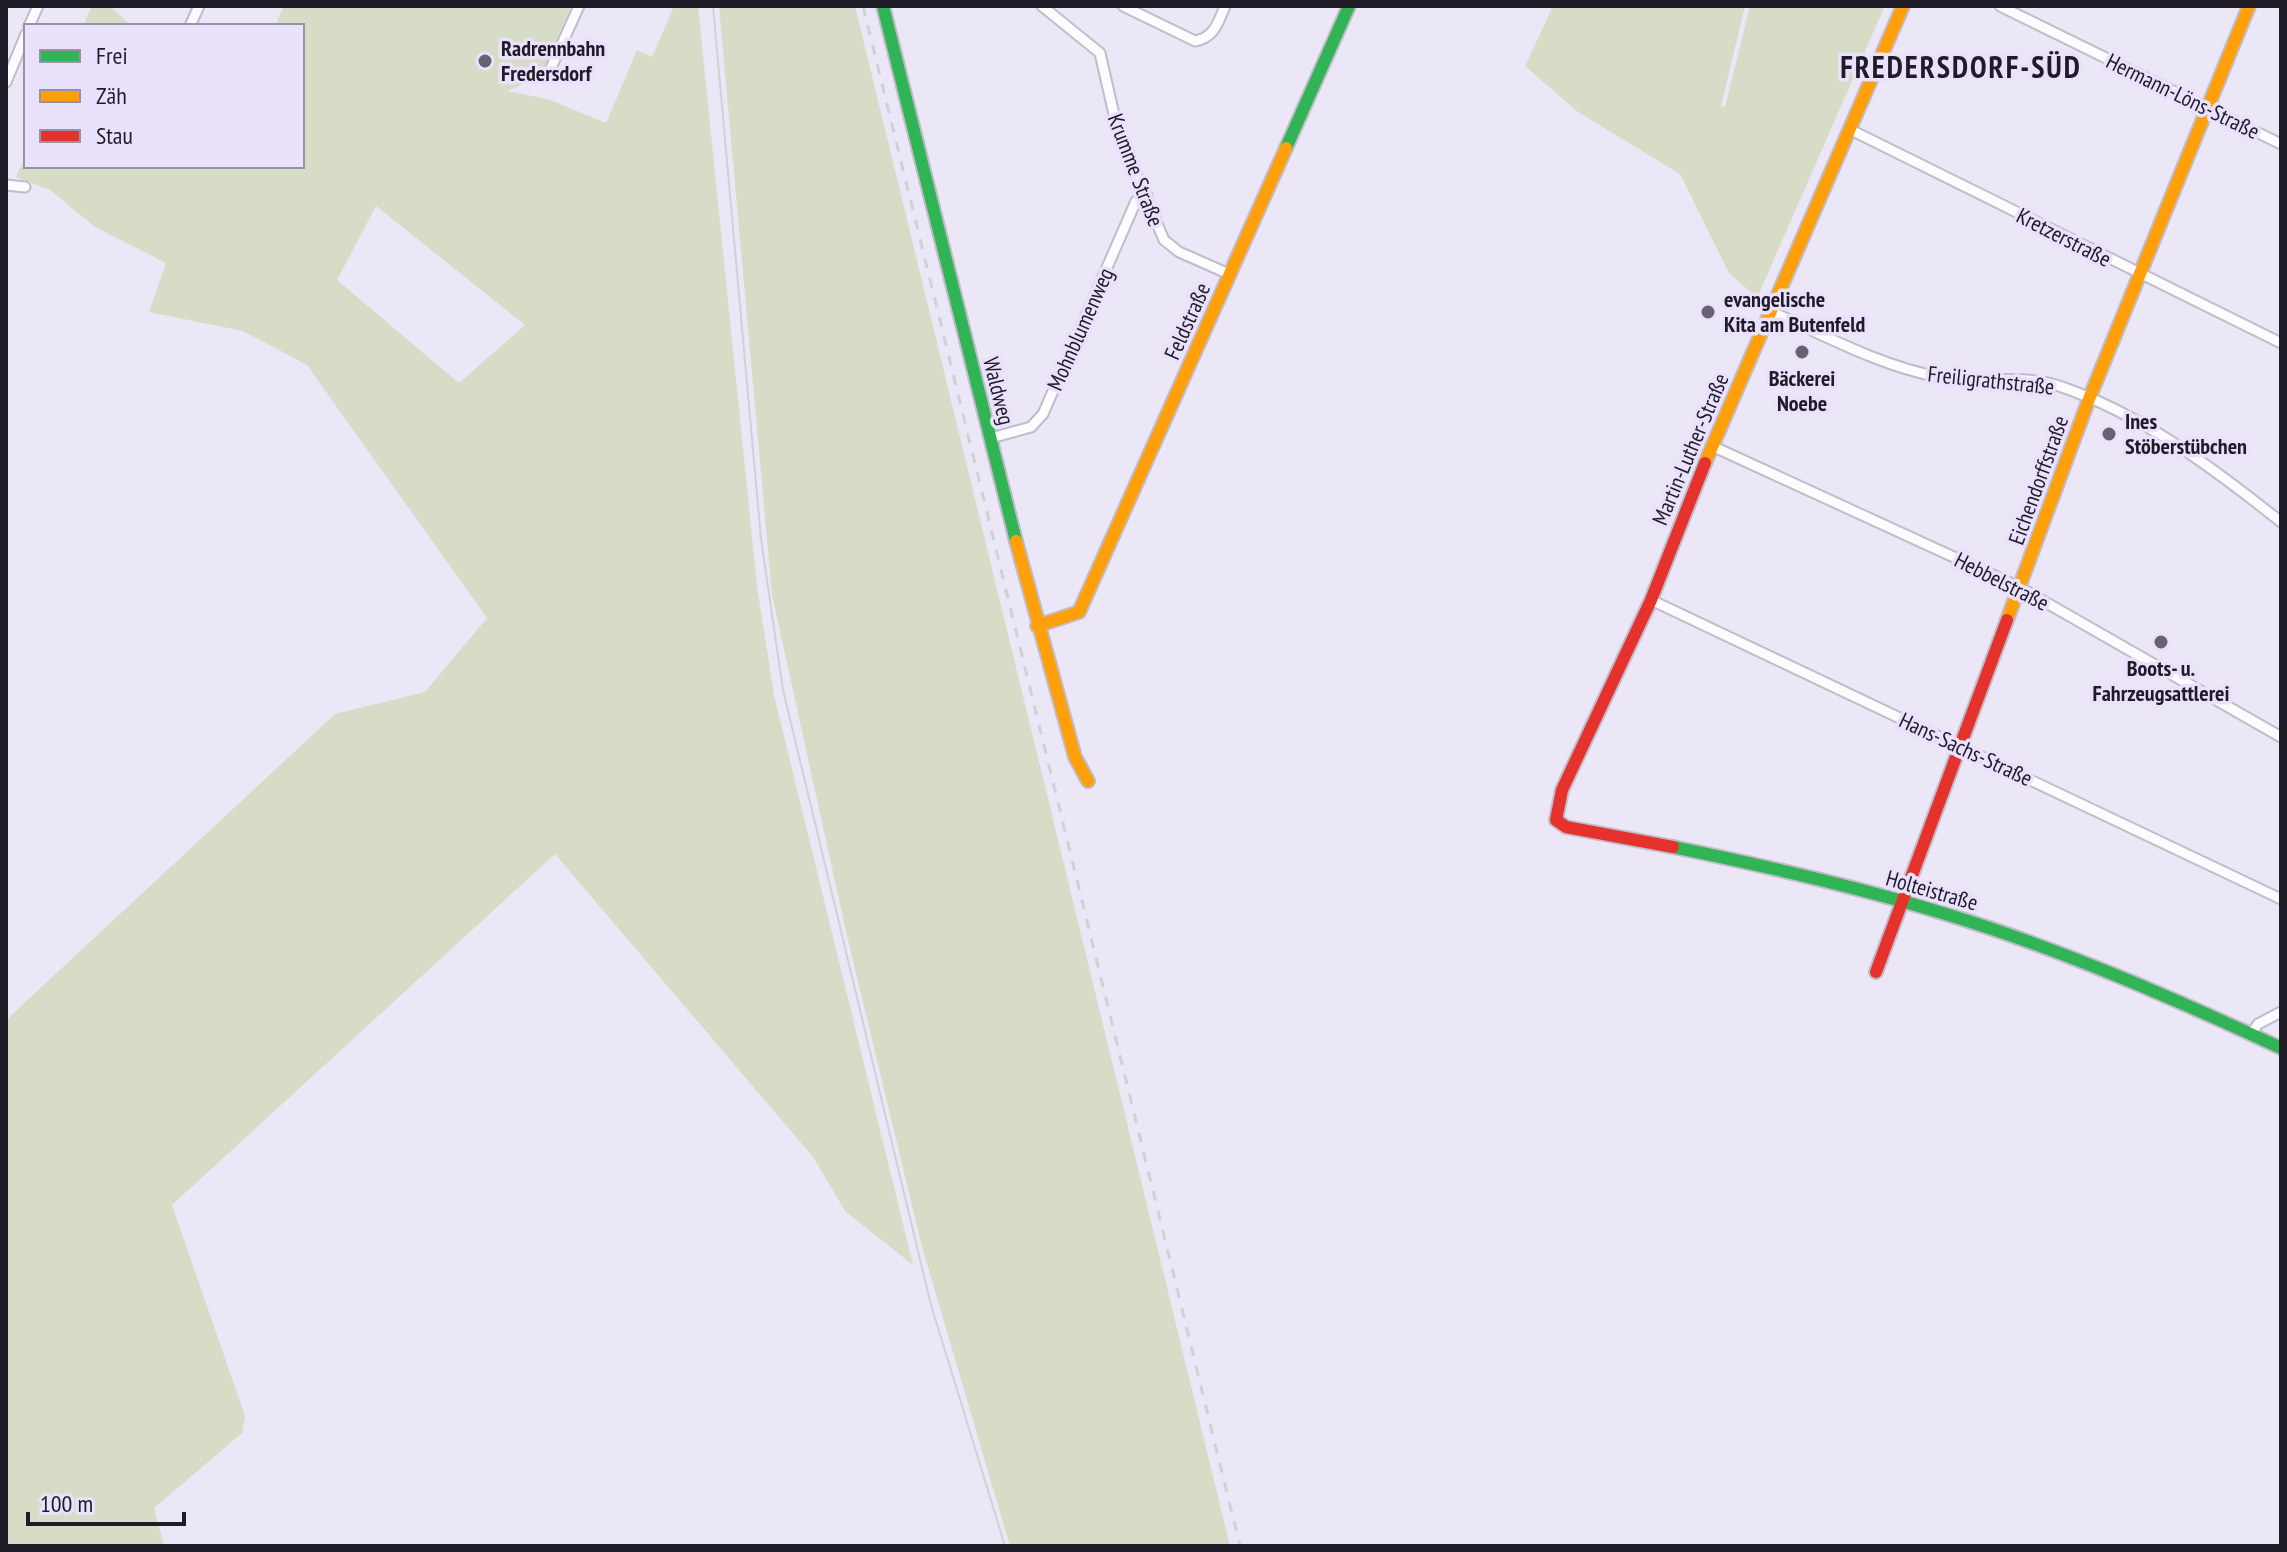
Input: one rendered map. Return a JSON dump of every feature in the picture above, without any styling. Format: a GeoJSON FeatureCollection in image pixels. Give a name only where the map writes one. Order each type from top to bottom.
{"type":"FeatureCollection","features":[{"type":"Feature","properties":{"kind":"street"},"geometry":{"type":"LineString","coordinates":[[551,68],[579,6]]}},
{"type":"Feature","properties":{"kind":"street","name":"Waldweg"},"geometry":{"type":"LineString","coordinates":[[883,6],[1037,626],[1075,757],[1088,781]]}},
{"type":"Feature","properties":{"kind":"street","name":"Krumme Straße"},"geometry":{"type":"LineString","coordinates":[[1042,6],[1100,53],[1118,132],[1147,196],[1157,229],[1172,248],[1229,274]]}},
{"type":"Feature","properties":{"kind":"street"},"geometry":{"type":"LineString","coordinates":[[1123,7],[1195,41],[1205,40],[1214,31],[1225,6]]}},
{"type":"Feature","properties":{"kind":"street","name":"Feldstraße"},"geometry":{"type":"LineString","coordinates":[[1037,626],[1079,612],[1349,6]]}},
{"type":"Feature","properties":{"kind":"street","name":"Martin-Luther-Straße"},"geometry":{"type":"LineString","coordinates":[[1556,820],[1562,790],[1651,600],[1661,567],[1712,446],[1903,6]]}},
{"type":"Feature","properties":{"kind":"street","name":"Hermann-Löns-Straße"},"geometry":{"type":"LineString","coordinates":[[2000,6],[2281,144]]}},
{"type":"Feature","properties":{"kind":"street","name":"Eichendorffstraße"},"geometry":{"type":"LineString","coordinates":[[1876,972],[2089,399],[2249,6]]}},
{"type":"Feature","properties":{"kind":"street"},"geometry":{"type":"LineString","coordinates":[[6,82],[24,39]]}},
{"type":"Feature","properties":{"kind":"street","name":"Kretzerstraße"},"geometry":{"type":"LineString","coordinates":[[1849,129],[2281,343]]}},
{"type":"Feature","properties":{"kind":"street"},"geometry":{"type":"LineString","coordinates":[[6,185],[25,187]]}},
{"type":"Feature","properties":{"kind":"street","name":"Mohnblumenweg"},"geometry":{"type":"LineString","coordinates":[[991,438],[1031,427],[1043,414],[1136,201],[1147,196]]}},
{"type":"Feature","properties":{"kind":"street","name":"Freiligrathstraße"},"geometry":{"type":"LineString","coordinates":[[1770,311],[1908,370],[1965,381],[2044,382],[2089,399],[2194,454],[2279,516]]}},
{"type":"Feature","properties":{"kind":"street","name":"Hebbelstraße"},"geometry":{"type":"LineString","coordinates":[[1712,446],[2019,587],[2281,737]]}},
{"type":"Feature","properties":{"kind":"street","name":"Hans-Sachs-Straße"},"geometry":{"type":"LineString","coordinates":[[1651,600],[2281,899]]}},
{"type":"Feature","properties":{"kind":"street","name":"Holteistraße"},"geometry":{"type":"LineString","coordinates":[[1556,820],[1566,827],[1700,853],[1903,901],[2074,958],[2281,1048]]}},
{"type":"Feature","properties":{"kind":"street"},"geometry":{"type":"LineString","coordinates":[[2251,1034],[2258,1024],[2281,1012]]}},
{"type":"Feature","properties":{"kind":"green space"},"geometry":{"type":"Polygon","coordinates":[[[92,6],[110,6],[129,24],[84,24],[92,6]]]}},
{"type":"Feature","properties":{"kind":"green space"},"geometry":{"type":"Polygon","coordinates":[[[284,6],[571,6],[540,77],[507,91],[548,99],[606,123],[637,50],[652,57],[674,6],[698,6],[757,586],[774,695],[913,1265],[845,1211],[813,1157],[555,854],[172,1205],[245,1416],[242,1433],[154,1508],[164,1546],[6,1546],[6,1020],[335,714],[425,692],[487,618],[307,365],[243,331],[149,312],[166,263],[95,227],[50,190],[16,177],[24,159],[24,168],[304,168],[304,24],[276,24],[284,6]],[[376,206],[337,280],[459,383],[525,325],[376,206]]]}},
{"type":"Feature","properties":{"kind":"green space"},"geometry":{"type":"Polygon","coordinates":[[[719,6],[855,6],[1230,1546],[1010,1546],[922,1247],[847,936],[772,595],[719,6]]]}},
{"type":"Feature","properties":{"kind":"green space"},"geometry":{"type":"Polygon","coordinates":[[[1553,6],[1745,6],[1721,106],[1725,107],[1750,6],[1884,8],[1757,298],[1729,273],[1680,174],[1578,112],[1525,66],[1553,6]]]}},
{"type":"Feature","properties":{"kind":"tram line"},"geometry":{"type":"LineString","coordinates":[[713,6],[761,539],[783,690],[931,1305],[1005,1546]]}},
{"type":"Feature","properties":{"kind":"railway"},"geometry":{"type":"LineString","coordinates":[[863,6],[1240,1546]]}},
{"type":"Feature","properties":{"kind":"traffic: fast"},"geometry":{"type":"LineString","coordinates":[[883,6],[1016,541]]}},
{"type":"Feature","properties":{"kind":"traffic: fast"},"geometry":{"type":"LineString","coordinates":[[1286,148],[1349,6]]}},
{"type":"Feature","properties":{"kind":"traffic: fast"},"geometry":{"type":"LineString","coordinates":[[1673,847],[1847,886],[1992,929],[2117,976],[2281,1048]]}},
{"type":"Feature","properties":{"kind":"traffic: slow"},"geometry":{"type":"LineString","coordinates":[[1705,463],[1903,6]]}},
{"type":"Feature","properties":{"kind":"traffic: slow"},"geometry":{"type":"LineString","coordinates":[[2007,620],[2089,399],[2249,6]]}},
{"type":"Feature","properties":{"kind":"traffic: slow"},"geometry":{"type":"LineString","coordinates":[[1037,626],[1079,612],[1286,148]]}},
{"type":"Feature","properties":{"kind":"traffic: slow"},"geometry":{"type":"LineString","coordinates":[[1016,541],[1075,757],[1088,781]]}},
{"type":"Feature","properties":{"kind":"traffic: jam"},"geometry":{"type":"LineString","coordinates":[[1673,847],[1566,827],[1556,820],[1562,790],[1651,600],[1705,463]]}},
{"type":"Feature","properties":{"kind":"traffic: jam"},"geometry":{"type":"LineString","coordinates":[[1876,972],[2007,620]]}},
{"type":"Feature","properties":{"kind":"place","name":"Radrennbahn Fredersdorf"},"geometry":{"type":"Point","coordinates":[485,61]}},
{"type":"Feature","properties":{"kind":"place","name":"evangelische Kita am Butenfeld"},"geometry":{"type":"Point","coordinates":[1708,312]}},
{"type":"Feature","properties":{"kind":"place","name":"Bäckerei Noebe"},"geometry":{"type":"Point","coordinates":[1802,352]}},
{"type":"Feature","properties":{"kind":"place","name":"Ines Stöberstübchen"},"geometry":{"type":"Point","coordinates":[2109,434]}},
{"type":"Feature","properties":{"kind":"place","name":"Boots- u. Fahrzeugsattlerei"},"geometry":{"type":"Point","coordinates":[2161,642]}},
{"type":"Feature","properties":{"kind":"district","name":"FREDERSDORF-SÜD"},"geometry":{"type":"Point","coordinates":[1961,66]}}]}
